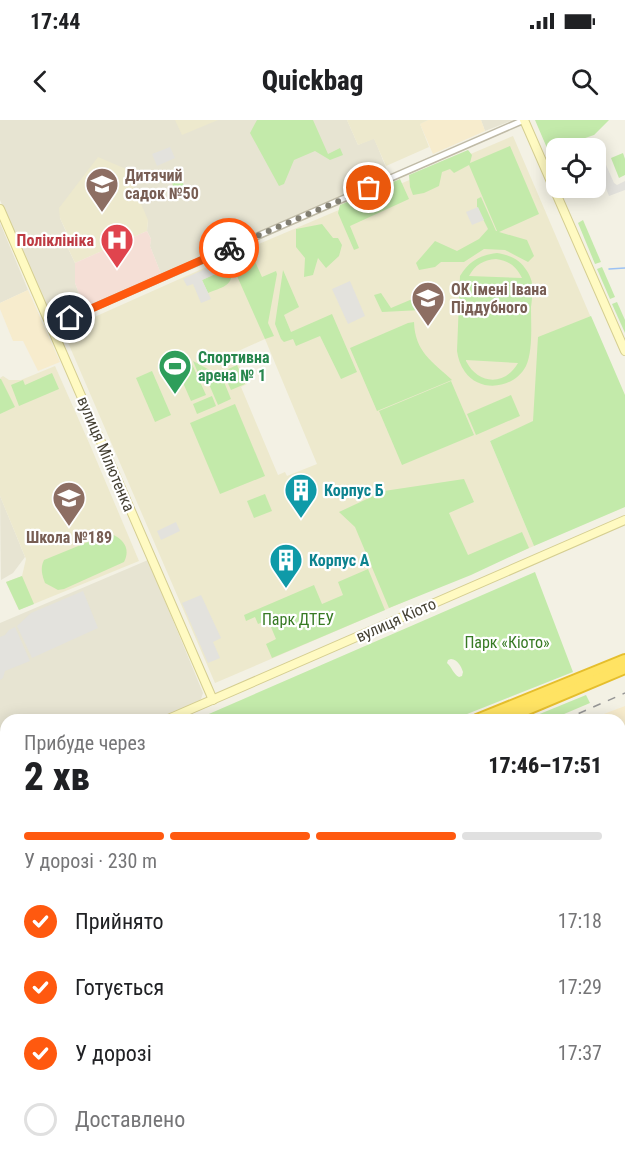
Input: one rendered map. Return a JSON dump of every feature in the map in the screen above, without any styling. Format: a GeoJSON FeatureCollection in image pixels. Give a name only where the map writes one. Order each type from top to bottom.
{"type":"FeatureCollection","features":[{"type":"Feature","properties":{"kind":"highway"},"geometry":{"type":"LineString","coordinates":[[492,714],[625,660]]}},
{"type":"Feature","properties":{"kind":"highway"},"geometry":{"type":"LineString","coordinates":[[515,714],[625,668]]}},
{"type":"Feature","properties":{"kind":"street"},"geometry":{"type":"LineString","coordinates":[[51,326],[524,120],[625,351]]}},
{"type":"Feature","properties":{"kind":"street","name":"вулиця Мілютенка"},"geometry":{"type":"LineString","coordinates":[[0,209],[213,700]]}},
{"type":"Feature","properties":{"kind":"street","name":"вулиця Кіото"},"geometry":{"type":"LineString","coordinates":[[180,714],[625,519]]}},
{"type":"Feature","properties":{"kind":"shaded area"},"geometry":{"type":"Polygon","coordinates":[[[0,120],[347,120],[358,145],[374,138],[389,175],[161,274],[150,246],[151,239],[147,231],[148,220],[60,218],[67,234],[63,238],[75,263],[75,283],[84,307],[55,317],[49,314],[0,200],[0,120]]]}},
{"type":"Feature","properties":{"kind":"shaded area"},"geometry":{"type":"Polygon","coordinates":[[[175,120],[218,120],[182,135],[175,120]]]}},
{"type":"Feature","properties":{"kind":"shaded area"},"geometry":{"type":"Polygon","coordinates":[[[347,120],[428,120],[420,124],[429,147],[386,166],[374,139],[358,145],[347,120]]]}},
{"type":"Feature","properties":{"kind":"shaded area"},"geometry":{"type":"Polygon","coordinates":[[[428,120],[481,120],[485,131],[433,154],[420,124],[428,120]]]}},
{"type":"Feature","properties":{"kind":"shaded area"},"geometry":{"type":"Polygon","coordinates":[[[481,120],[513,120],[485,131],[481,120]]]}},
{"type":"Feature","properties":{"kind":"shaded area"},"geometry":{"type":"Polygon","coordinates":[[[513,136],[619,383],[490,441],[534,546],[215,683],[63,331],[249,248],[513,136]],[[265,339],[234,353],[247,384],[241,387],[278,475],[285,472],[287,476],[317,464],[265,339]]]}},
{"type":"Feature","properties":{"kind":"shaded area"},"geometry":{"type":"Polygon","coordinates":[[[170,147],[175,158],[157,166],[152,154],[170,147]]]}},
{"type":"Feature","properties":{"kind":"shaded area","name":"Дитячий садок №50"},"geometry":{"type":"Polygon","coordinates":[[[98,157],[126,169],[148,220],[147,231],[75,263],[63,237],[67,233],[60,218],[59,208],[98,157]]]}},
{"type":"Feature","properties":{"kind":"shaded area"},"geometry":{"type":"Polygon","coordinates":[[[606,165],[614,183],[617,185],[625,181],[625,190],[609,196],[606,189],[606,165]]]}},
{"type":"Feature","properties":{"kind":"shaded area"},"geometry":{"type":"Polygon","coordinates":[[[478,207],[484,220],[472,225],[466,212],[478,207]]]}},
{"type":"Feature","properties":{"kind":"shaded area"},"geometry":{"type":"Polygon","coordinates":[[[0,223],[28,290],[0,303],[0,223]]]}},
{"type":"Feature","properties":{"kind":"shaded area","name":"Поліклініка"},"geometry":{"type":"Polygon","coordinates":[[[147,231],[161,274],[84,307],[75,283],[75,263],[147,231]]]}},
{"type":"Feature","properties":{"kind":"shaded area"},"geometry":{"type":"Polygon","coordinates":[[[216,264],[220,272],[202,280],[211,299],[201,303],[193,284],[187,286],[183,279],[216,264]]]}},
{"type":"Feature","properties":{"kind":"shaded area"},"geometry":{"type":"Polygon","coordinates":[[[350,281],[365,316],[348,324],[332,289],[350,281]]]}},
{"type":"Feature","properties":{"kind":"shaded area"},"geometry":{"type":"Polygon","coordinates":[[[28,290],[60,362],[38,371],[23,341],[13,341],[0,309],[0,303],[28,290]]]}},
{"type":"Feature","properties":{"kind":"shaded area"},"geometry":{"type":"Polygon","coordinates":[[[55,366],[139,561],[19,610],[6,582],[22,576],[26,559],[0,496],[0,378],[3,376],[9,380],[21,380],[55,366]]]}},
{"type":"Feature","properties":{"kind":"shaded area"},"geometry":{"type":"Polygon","coordinates":[[[0,496],[25,557],[13,573],[1,580],[0,496]]]}},
{"type":"Feature","properties":{"kind":"shaded area"},"geometry":{"type":"Polygon","coordinates":[[[176,522],[180,531],[161,540],[157,531],[176,522]]]}},
{"type":"Feature","properties":{"kind":"shaded area"},"geometry":{"type":"Polygon","coordinates":[[[148,560],[203,693],[201,699],[171,714],[0,714],[0,623],[148,560]]]}},
{"type":"Feature","properties":{"kind":"shaded area"},"geometry":{"type":"Polygon","coordinates":[[[83,591],[98,628],[32,658],[17,626],[31,613],[83,591]]]}},
{"type":"Feature","properties":{"kind":"shaded area"},"geometry":{"type":"Polygon","coordinates":[[[201,595],[221,638],[213,642],[220,658],[208,663],[182,603],[201,595]]]}},
{"type":"Feature","properties":{"kind":"shaded area"},"geometry":{"type":"Polygon","coordinates":[[[15,627],[30,661],[5,671],[0,680],[0,637],[15,627]]]}},
{"type":"Feature","properties":{"kind":"shaded area"},"geometry":{"type":"Polygon","coordinates":[[[625,706],[625,714],[604,714],[625,706]]]}},
{"type":"Feature","properties":{"kind":"green space"},"geometry":{"type":"Polygon","coordinates":[[[257,120],[313,120],[328,154],[340,148],[343,155],[330,160],[315,151],[294,160],[284,184],[279,186],[250,133],[257,120]]]}},
{"type":"Feature","properties":{"kind":"green space"},"geometry":{"type":"Polygon","coordinates":[[[535,120],[609,120],[594,135],[585,138],[546,138],[546,146],[535,120]]]}},
{"type":"Feature","properties":{"kind":"green space"},"geometry":{"type":"Polygon","coordinates":[[[510,146],[539,214],[499,232],[527,240],[534,256],[528,262],[505,250],[484,249],[464,262],[441,262],[435,267],[419,270],[416,263],[435,241],[457,251],[479,239],[488,229],[477,207],[477,199],[481,197],[497,231],[469,165],[454,173],[450,169],[442,172],[439,186],[413,195],[409,175],[468,150],[472,155],[470,163],[510,146]]]}},
{"type":"Feature","properties":{"kind":"green space"},"geometry":{"type":"Polygon","coordinates":[[[623,153],[625,175],[619,178],[611,158],[623,153]]]}},
{"type":"Feature","properties":{"kind":"green space"},"geometry":{"type":"Polygon","coordinates":[[[178,172],[184,186],[175,190],[169,176],[178,172]]]}},
{"type":"Feature","properties":{"kind":"green space"},"geometry":{"type":"Polygon","coordinates":[[[400,179],[409,199],[350,226],[359,248],[354,250],[338,213],[340,205],[400,179]]]}},
{"type":"Feature","properties":{"kind":"green space"},"geometry":{"type":"Polygon","coordinates":[[[583,220],[601,262],[595,264],[578,223],[583,220]]]}},
{"type":"Feature","properties":{"kind":"green space"},"geometry":{"type":"Polygon","coordinates":[[[322,224],[333,238],[338,238],[342,245],[339,256],[326,268],[318,258],[313,275],[304,277],[305,258],[296,247],[296,229],[322,224]]]}},
{"type":"Feature","properties":{"kind":"green space"},"geometry":{"type":"Polygon","coordinates":[[[249,248],[262,277],[276,271],[277,274],[268,323],[274,336],[265,339],[229,258],[249,248]]]}},
{"type":"Feature","properties":{"kind":"green space"},"geometry":{"type":"Polygon","coordinates":[[[497,253],[514,258],[527,271],[532,282],[531,345],[526,366],[514,380],[497,386],[471,379],[462,367],[457,351],[460,276],[471,263],[497,253]],[[496,259],[480,264],[469,276],[522,278],[512,265],[496,259]],[[466,360],[477,375],[492,380],[506,376],[518,363],[466,360]]]}},
{"type":"Feature","properties":{"kind":"green space"},"geometry":{"type":"Polygon","coordinates":[[[602,267],[615,297],[610,299],[597,269],[602,267]]]}},
{"type":"Feature","properties":{"kind":"green space"},"geometry":{"type":"Polygon","coordinates":[[[224,270],[231,273],[230,281],[208,293],[202,280],[224,270]]]}},
{"type":"Feature","properties":{"kind":"green space"},"geometry":{"type":"Polygon","coordinates":[[[283,270],[299,307],[284,315],[291,332],[332,314],[357,372],[341,379],[320,336],[296,346],[293,339],[284,342],[281,339],[275,324],[283,270]]]}},
{"type":"Feature","properties":{"kind":"green space"},"geometry":{"type":"Polygon","coordinates":[[[441,287],[441,309],[382,312],[374,295],[381,293],[391,308],[441,287]]]}},
{"type":"Feature","properties":{"kind":"green space"},"geometry":{"type":"Polygon","coordinates":[[[617,302],[625,320],[625,333],[612,304],[617,302]]]}},
{"type":"Feature","properties":{"kind":"green space"},"geometry":{"type":"Polygon","coordinates":[[[591,316],[625,395],[625,507],[534,546],[490,441],[533,421],[538,337],[591,316]]]}},
{"type":"Feature","properties":{"kind":"green space"},"geometry":{"type":"Polygon","coordinates":[[[414,322],[421,349],[452,380],[377,411],[350,348],[414,322]]]}},
{"type":"Feature","properties":{"kind":"green space"},"geometry":{"type":"Polygon","coordinates":[[[193,361],[217,374],[201,380],[193,361]]]}},
{"type":"Feature","properties":{"kind":"green space"},"geometry":{"type":"Polygon","coordinates":[[[191,362],[206,395],[191,401],[177,369],[191,362]]]}},
{"type":"Feature","properties":{"kind":"green space"},"geometry":{"type":"Polygon","coordinates":[[[237,365],[245,384],[231,390],[224,371],[237,365]]]}},
{"type":"Feature","properties":{"kind":"green space"},"geometry":{"type":"Polygon","coordinates":[[[152,371],[171,415],[155,422],[136,378],[152,371]]]}},
{"type":"Feature","properties":{"kind":"green space"},"geometry":{"type":"Polygon","coordinates":[[[52,373],[59,389],[19,406],[11,385],[23,380],[25,385],[52,373]]]}},
{"type":"Feature","properties":{"kind":"green space"},"geometry":{"type":"Polygon","coordinates":[[[222,377],[231,399],[218,405],[208,382],[222,377]]]}},
{"type":"Feature","properties":{"kind":"green space"},"geometry":{"type":"Polygon","coordinates":[[[0,379],[15,407],[0,414],[0,379]]]}},
{"type":"Feature","properties":{"kind":"green space"},"geometry":{"type":"Polygon","coordinates":[[[451,381],[474,435],[402,465],[379,411],[451,381]]]}},
{"type":"Feature","properties":{"kind":"green space"},"geometry":{"type":"Polygon","coordinates":[[[511,395],[520,416],[476,435],[467,414],[511,395]]]}},
{"type":"Feature","properties":{"kind":"green space"},"geometry":{"type":"Polygon","coordinates":[[[212,396],[216,406],[197,414],[193,404],[212,396]]]}},
{"type":"Feature","properties":{"kind":"green space"},"geometry":{"type":"Polygon","coordinates":[[[235,404],[265,476],[220,494],[190,423],[235,404]]]}},
{"type":"Feature","properties":{"kind":"green space"},"geometry":{"type":"Polygon","coordinates":[[[464,479],[474,502],[449,513],[468,555],[522,532],[529,548],[471,575],[389,608],[355,527],[339,512],[384,491],[464,479]]]}},
{"type":"Feature","properties":{"kind":"green space"},"geometry":{"type":"Polygon","coordinates":[[[265,494],[272,511],[254,518],[247,501],[265,494]]]}},
{"type":"Feature","properties":{"kind":"green space"},"geometry":{"type":"Polygon","coordinates":[[[110,533],[119,538],[126,548],[124,562],[64,589],[58,590],[45,583],[42,572],[44,560],[110,533]]]}},
{"type":"Feature","properties":{"kind":"green space","name":"Парк ДТЕУ"},"geometry":{"type":"Polygon","coordinates":[[[368,569],[385,610],[272,658],[266,644],[276,639],[268,620],[258,624],[255,617],[246,621],[244,615],[314,585],[322,604],[343,595],[338,582],[368,569]]]}},
{"type":"Feature","properties":{"kind":"green space","name":"Парк «Кіото»"},"geometry":{"type":"Polygon","coordinates":[[[535,572],[573,672],[467,714],[209,714],[535,572]],[[451,659],[447,663],[459,677],[463,672],[457,662],[451,659]]]}},
{"type":"Feature","properties":{"kind":"green space"},"geometry":{"type":"Polygon","coordinates":[[[22,576],[34,604],[19,610],[6,582],[22,576]]]}},
{"type":"Feature","properties":{"kind":"green space"},"geometry":{"type":"Polygon","coordinates":[[[586,695],[590,703],[564,714],[540,714],[586,695]]]}},
{"type":"Feature","properties":{"kind":"waterway"},"geometry":{"type":"LineString","coordinates":[[609,269],[625,268]]}},
{"type":"Feature","properties":{"kind":"railway"},"geometry":{"type":"LineString","coordinates":[[578,714],[625,693]]}},
{"type":"Feature","properties":{"kind":"way so far"},"geometry":{"type":"LineString","coordinates":[[229,248],[369,188]]}},
{"type":"Feature","properties":{"kind":"place","name":"Дитячий садок №50"},"geometry":{"type":"Point","coordinates":[102,213]}},
{"type":"Feature","properties":{"kind":"place","name":"Поліклініка"},"geometry":{"type":"Point","coordinates":[117,269]}},
{"type":"Feature","properties":{"kind":"place","name":"ОК імені Івана Піддубного"},"geometry":{"type":"Point","coordinates":[428,327]}},
{"type":"Feature","properties":{"kind":"place","name":"Спортивна арена № 1"},"geometry":{"type":"Point","coordinates":[175,395]}},
{"type":"Feature","properties":{"kind":"place","name":"Корпус Б"},"geometry":{"type":"Point","coordinates":[301,519]}},
{"type":"Feature","properties":{"kind":"place","name":"Школа №189"},"geometry":{"type":"Point","coordinates":[69,527]}},
{"type":"Feature","properties":{"kind":"place","name":"Корпус А"},"geometry":{"type":"Point","coordinates":[286,589]}},
{"type":"Feature","properties":{"kind":"route"},"geometry":{"type":"LineString","coordinates":[[70,318],[229,248]]}}]}
